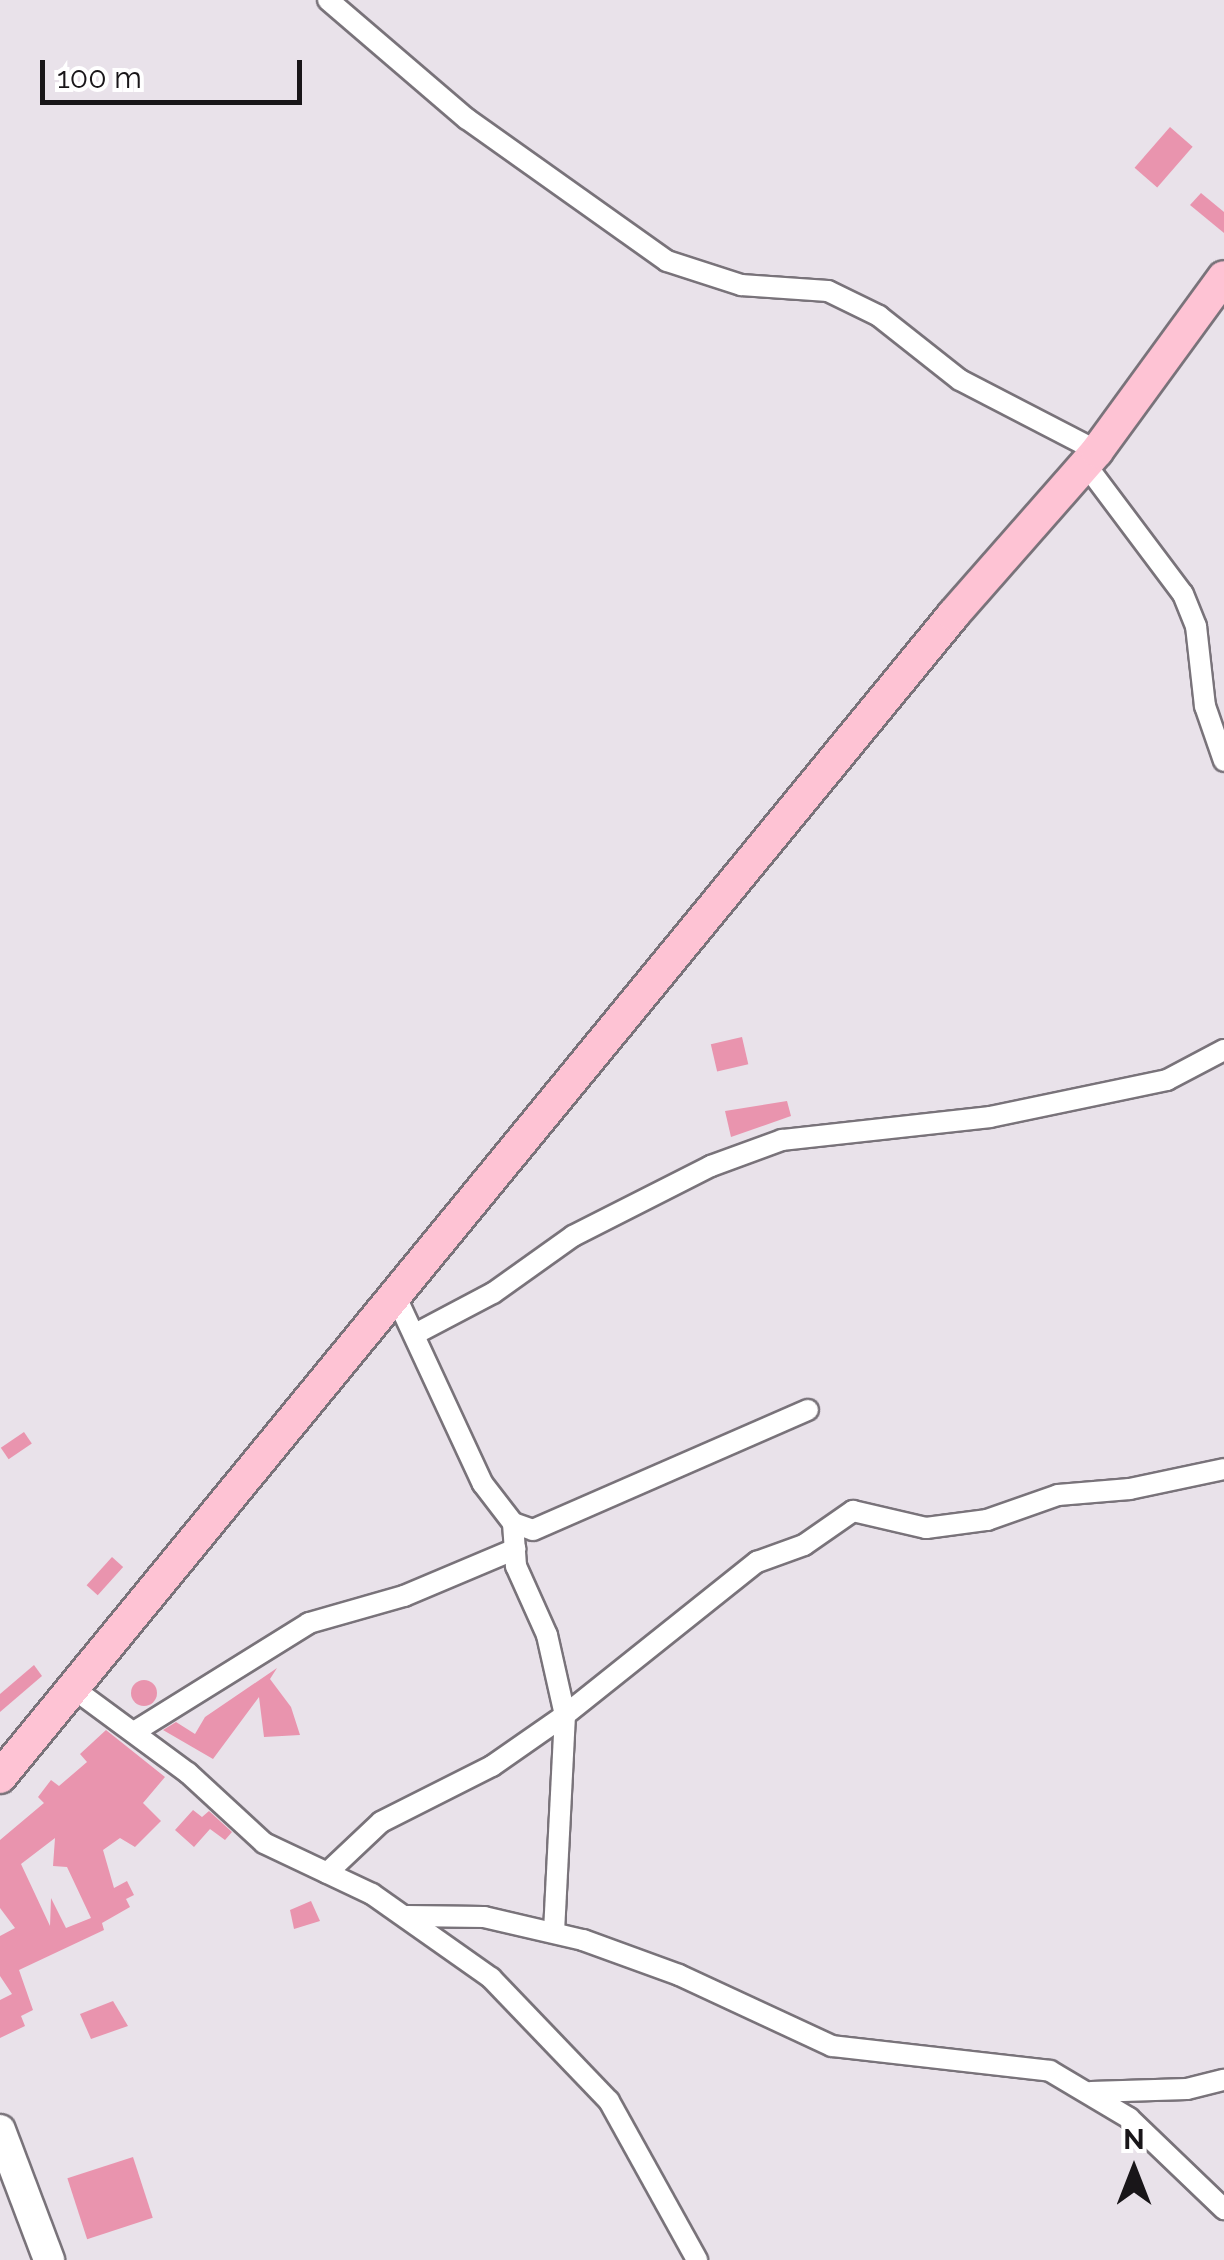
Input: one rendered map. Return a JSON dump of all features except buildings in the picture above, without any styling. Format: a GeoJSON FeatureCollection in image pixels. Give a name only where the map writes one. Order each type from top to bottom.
{"type":"FeatureCollection","features":[{"type":"Feature","properties":{"kind":"main road"},"geometry":{"type":"LineString","coordinates":[[0,1778],[70,1686],[396,1297],[953,615],[1091,458],[1224,277]]}},
{"type":"Feature","properties":{"kind":"street"},"geometry":{"type":"LineString","coordinates":[[328,0],[467,120],[667,261],[741,286],[828,292],[879,316],[960,380],[1091,458],[1183,594],[1196,626],[1208,718],[1224,761]]}},
{"type":"Feature","properties":{"kind":"street"},"geometry":{"type":"LineString","coordinates":[[417,1333],[493,1293],[573,1236],[711,1166],[782,1140],[1008,1113],[1167,1080],[1224,1050]]}},
{"type":"Feature","properties":{"kind":"street"},"geometry":{"type":"LineString","coordinates":[[396,1297],[417,1333],[483,1484],[513,1523],[533,1530],[560,1522],[808,1410]]}},
{"type":"Feature","properties":{"kind":"street"},"geometry":{"type":"LineString","coordinates":[[327,1873],[381,1822],[492,1766],[565,1714],[757,1562],[804,1545],[853,1510],[926,1528],[987,1520],[1058,1494],[1130,1489],[1224,1469]]}},
{"type":"Feature","properties":{"kind":"street"},"geometry":{"type":"LineString","coordinates":[[513,1523],[515,1549],[547,1635],[565,1714],[554,1932]]}},
{"type":"Feature","properties":{"kind":"street"},"geometry":{"type":"LineString","coordinates":[[134,1732],[309,1623],[404,1596],[515,1549]]}},
{"type":"Feature","properties":{"kind":"street"},"geometry":{"type":"LineString","coordinates":[[70,1686],[134,1732],[264,1843],[407,1916],[491,1978],[609,2101],[698,2260]]}},
{"type":"Feature","properties":{"kind":"street"},"geometry":{"type":"LineString","coordinates":[[407,1916],[484,1917],[554,1932],[679,1975],[832,2046],[1038,2069],[1091,2092],[1192,2172],[1224,2209]]}},
{"type":"Feature","properties":{"kind":"street"},"geometry":{"type":"LineString","coordinates":[[1091,2092],[1187,2089],[1224,2080]]}},
{"type":"Feature","properties":{"kind":"street"},"geometry":{"type":"LineString","coordinates":[[0,2130],[49,2260]]}}]}
